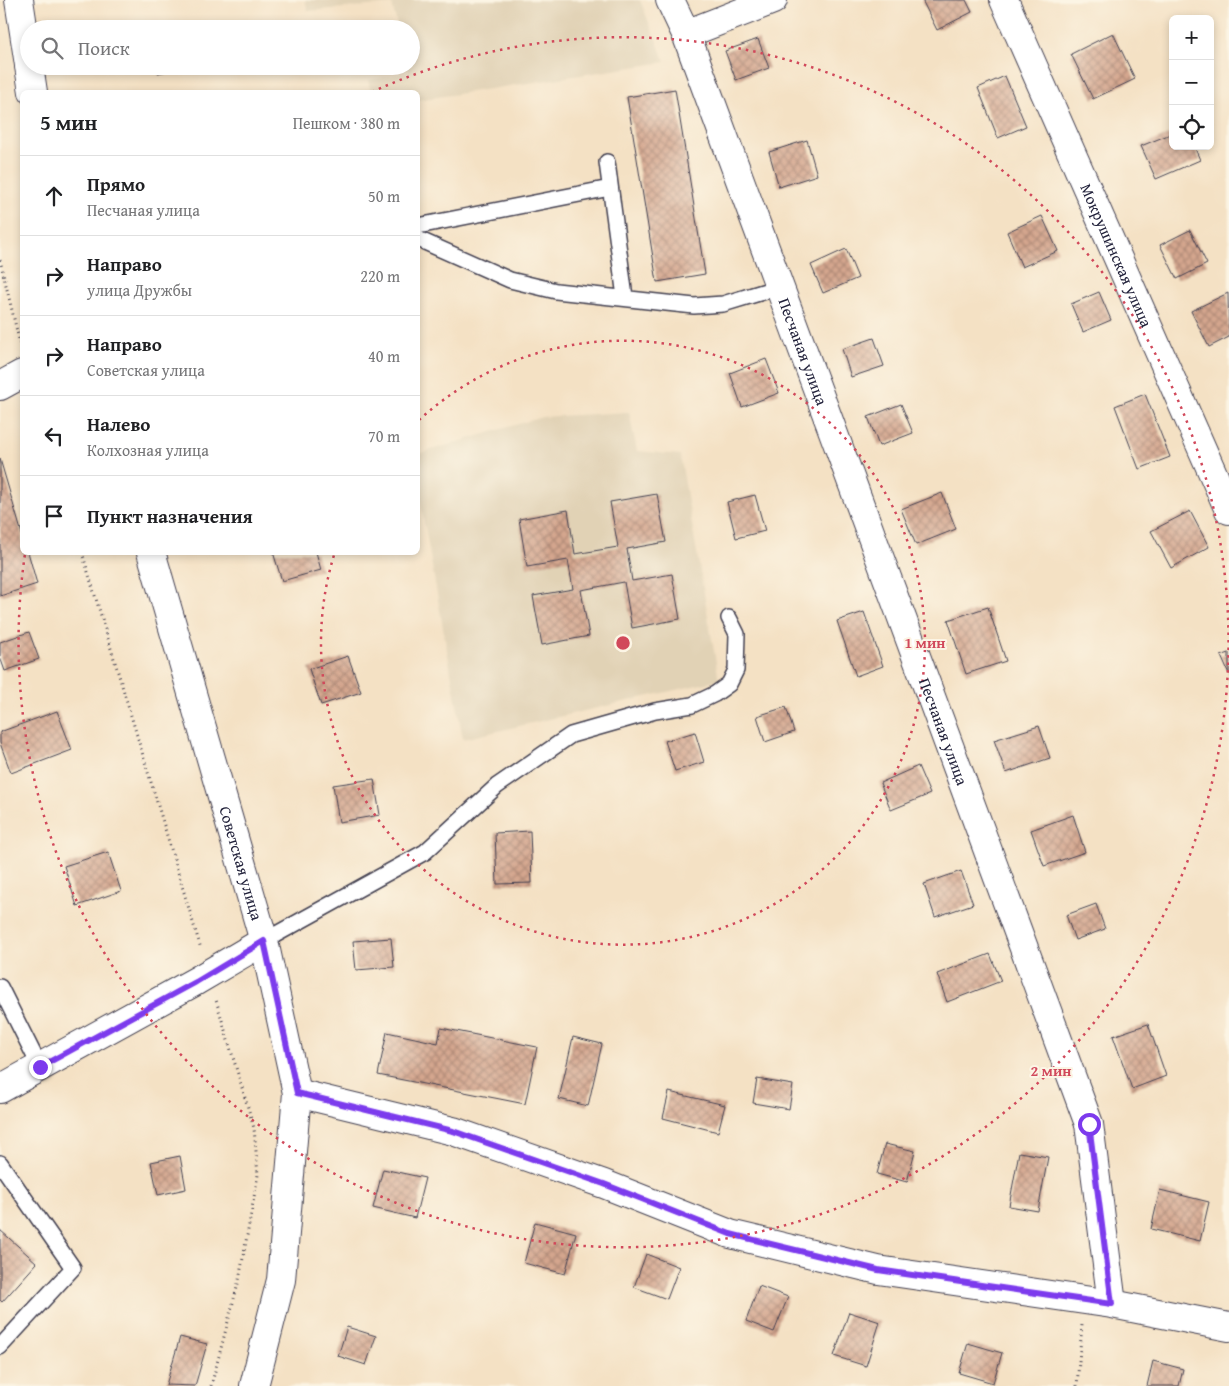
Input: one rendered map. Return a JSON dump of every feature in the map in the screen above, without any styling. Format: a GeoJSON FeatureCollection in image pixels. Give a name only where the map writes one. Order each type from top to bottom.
{"type":"FeatureCollection","features":[{"type":"Feature","properties":{"kind":"street"},"geometry":{"type":"LineString","coordinates":[[19,0],[22,20]]}},
{"type":"Feature","properties":{"kind":"street","name":"Песчаная улица"},"geometry":{"type":"LineString","coordinates":[[670,0],[686,34],[1089,1124],[1112,1304]]}},
{"type":"Feature","properties":{"kind":"street"},"geometry":{"type":"LineString","coordinates":[[686,34],[773,0]]}},
{"type":"Feature","properties":{"kind":"street","name":"Мокрушинская улица"},"geometry":{"type":"LineString","coordinates":[[1004,0],[1229,510]]}},
{"type":"Feature","properties":{"kind":"street"},"geometry":{"type":"LineString","coordinates":[[30,75],[33,90]]}},
{"type":"Feature","properties":{"kind":"street"},"geometry":{"type":"LineString","coordinates":[[0,386],[20,375]]}},
{"type":"Feature","properties":{"kind":"street","name":"Советская улица"},"geometry":{"type":"LineString","coordinates":[[152,555],[264,941],[297,1093],[281,1280],[254,1386]]}},
{"type":"Feature","properties":{"kind":"street"},"geometry":{"type":"LineString","coordinates":[[0,1088],[196,982],[264,941]]}},
{"type":"Feature","properties":{"kind":"street"},"geometry":{"type":"LineString","coordinates":[[297,1093],[453,1131],[604,1184],[730,1234],[878,1270],[1112,1304],[1229,1327]]}},
{"type":"Feature","properties":{"kind":"lane"},"geometry":{"type":"LineString","coordinates":[[607,162],[625,297]]}},
{"type":"Feature","properties":{"kind":"lane"},"geometry":{"type":"LineString","coordinates":[[420,226],[610,188]]}},
{"type":"Feature","properties":{"kind":"lane"},"geometry":{"type":"LineString","coordinates":[[420,240],[510,280],[556,291],[694,306],[723,304],[779,287]]}},
{"type":"Feature","properties":{"kind":"lane"},"geometry":{"type":"LineString","coordinates":[[264,941],[425,852],[497,786],[571,736],[655,711],[692,705],[715,694],[729,684],[736,670],[736,634],[729,618]]}},
{"type":"Feature","properties":{"kind":"lane"},"geometry":{"type":"LineString","coordinates":[[0,987],[40,1067]]}},
{"type":"Feature","properties":{"kind":"lane"},"geometry":{"type":"LineString","coordinates":[[0,1163],[73,1268],[0,1346]]}},
{"type":"Feature","properties":{"kind":"path"},"geometry":{"type":"LineString","coordinates":[[0,260],[20,345]]}},
{"type":"Feature","properties":{"kind":"path"},"geometry":{"type":"LineString","coordinates":[[1077,1386],[1084,1300]]}},
{"type":"Feature","properties":{"kind":"shaded area"},"geometry":{"type":"Polygon","coordinates":[[[305,0],[640,0],[665,62],[420,100],[420,90],[370,90],[368,80],[397,75],[420,75],[420,20],[396,20],[392,4],[308,11],[305,0]]]}},
{"type":"Feature","properties":{"kind":"shaded area"},"geometry":{"type":"Polygon","coordinates":[[[629,412],[637,451],[680,455],[719,680],[463,739],[420,499],[420,453],[542,417],[629,412]]]}},
{"type":"Feature","properties":{"kind":"building"},"geometry":{"type":"Polygon","coordinates":[[[922,0],[966,0],[972,12],[937,30],[922,0]]]}},
{"type":"Feature","properties":{"kind":"building"},"geometry":{"type":"Polygon","coordinates":[[[1113,33],[1135,79],[1093,99],[1071,54],[1113,33]]]}},
{"type":"Feature","properties":{"kind":"building"},"geometry":{"type":"Polygon","coordinates":[[[758,39],[769,68],[736,80],[725,51],[758,39]]]}},
{"type":"Feature","properties":{"kind":"building"},"geometry":{"type":"Polygon","coordinates":[[[1005,76],[1026,126],[998,138],[978,88],[1005,76]]]}},
{"type":"Feature","properties":{"kind":"building"},"geometry":{"type":"Polygon","coordinates":[[[675,89],[705,274],[657,282],[627,97],[675,89]]]}},
{"type":"Feature","properties":{"kind":"building"},"geometry":{"type":"Polygon","coordinates":[[[1169,135],[1169,150],[1196,150],[1200,160],[1156,179],[1141,146],[1169,135]]]}},
{"type":"Feature","properties":{"kind":"building"},"geometry":{"type":"Polygon","coordinates":[[[807,140],[817,175],[779,187],[769,152],[807,140]]]}},
{"type":"Feature","properties":{"kind":"building"},"geometry":{"type":"Polygon","coordinates":[[[1042,216],[1058,251],[1022,267],[1007,232],[1042,216]]]}},
{"type":"Feature","properties":{"kind":"building"},"geometry":{"type":"Polygon","coordinates":[[[1190,230],[1207,264],[1177,279],[1160,245],[1190,230]]]}},
{"type":"Feature","properties":{"kind":"building"},"geometry":{"type":"Polygon","coordinates":[[[846,249],[858,278],[823,293],[811,265],[846,249]]]}},
{"type":"Feature","properties":{"kind":"building"},"geometry":{"type":"Polygon","coordinates":[[[1099,292],[1111,320],[1083,332],[1071,304],[1099,292]]]}},
{"type":"Feature","properties":{"kind":"building"},"geometry":{"type":"Polygon","coordinates":[[[1228,293],[1229,337],[1209,347],[1191,311],[1228,293]]]}},
{"type":"Feature","properties":{"kind":"building"},"geometry":{"type":"Polygon","coordinates":[[[874,338],[884,366],[851,377],[842,349],[874,338]]]}},
{"type":"Feature","properties":{"kind":"building"},"geometry":{"type":"Polygon","coordinates":[[[766,359],[779,393],[742,407],[730,373],[766,359]]]}},
{"type":"Feature","properties":{"kind":"building"},"geometry":{"type":"Polygon","coordinates":[[[1145,394],[1170,457],[1139,469],[1115,406],[1145,394]]]}},
{"type":"Feature","properties":{"kind":"building"},"geometry":{"type":"Polygon","coordinates":[[[901,404],[913,433],[879,446],[868,417],[901,404]]]}},
{"type":"Feature","properties":{"kind":"building"},"geometry":{"type":"Polygon","coordinates":[[[0,459],[20,527],[20,555],[29,555],[37,584],[0,596],[0,459]]]}},
{"type":"Feature","properties":{"kind":"building"},"geometry":{"type":"Polygon","coordinates":[[[942,493],[956,529],[916,545],[901,509],[942,493]]]}},
{"type":"Feature","properties":{"kind":"building"},"geometry":{"type":"Polygon","coordinates":[[[657,494],[666,542],[627,549],[632,581],[672,574],[680,619],[632,628],[624,582],[581,590],[589,636],[542,645],[533,596],[573,589],[568,560],[527,567],[519,519],[568,510],[575,554],[618,547],[610,502],[657,494]]]}},
{"type":"Feature","properties":{"kind":"building"},"geometry":{"type":"Polygon","coordinates":[[[755,495],[765,531],[736,538],[727,502],[755,495]]]}},
{"type":"Feature","properties":{"kind":"building"},"geometry":{"type":"Polygon","coordinates":[[[1190,511],[1209,547],[1171,568],[1151,531],[1190,511]]]}},
{"type":"Feature","properties":{"kind":"building"},"geometry":{"type":"Polygon","coordinates":[[[274,555],[317,555],[321,570],[282,581],[274,555]]]}},
{"type":"Feature","properties":{"kind":"building"},"geometry":{"type":"Polygon","coordinates":[[[988,607],[1006,661],[966,674],[948,620],[988,607]]]}},
{"type":"Feature","properties":{"kind":"building"},"geometry":{"type":"Polygon","coordinates":[[[864,612],[883,666],[856,676],[837,621],[864,612]]]}},
{"type":"Feature","properties":{"kind":"building"},"geometry":{"type":"Polygon","coordinates":[[[29,632],[39,659],[5,671],[0,657],[0,642],[29,632]]]}},
{"type":"Feature","properties":{"kind":"building"},"geometry":{"type":"Polygon","coordinates":[[[1229,653],[1229,674],[1221,656],[1229,653]]]}},
{"type":"Feature","properties":{"kind":"building"},"geometry":{"type":"Polygon","coordinates":[[[348,656],[361,692],[321,705],[309,669],[348,656]]]}},
{"type":"Feature","properties":{"kind":"building"},"geometry":{"type":"Polygon","coordinates":[[[786,707],[794,732],[765,742],[757,716],[786,707]]]}},
{"type":"Feature","properties":{"kind":"building"},"geometry":{"type":"Polygon","coordinates":[[[57,711],[72,750],[11,773],[0,743],[0,732],[57,711]]]}},
{"type":"Feature","properties":{"kind":"building"},"geometry":{"type":"Polygon","coordinates":[[[1039,726],[1050,758],[1006,773],[994,740],[1039,726]]]}},
{"type":"Feature","properties":{"kind":"building"},"geometry":{"type":"Polygon","coordinates":[[[695,732],[704,762],[675,771],[665,741],[695,732]]]}},
{"type":"Feature","properties":{"kind":"building"},"geometry":{"type":"Polygon","coordinates":[[[918,766],[930,794],[891,810],[880,783],[918,766]]]}},
{"type":"Feature","properties":{"kind":"building"},"geometry":{"type":"Polygon","coordinates":[[[374,779],[380,815],[339,822],[333,785],[374,779]]]}},
{"type":"Feature","properties":{"kind":"building"},"geometry":{"type":"Polygon","coordinates":[[[1073,815],[1085,852],[1044,866],[1031,830],[1073,815]]]}},
{"type":"Feature","properties":{"kind":"building"},"geometry":{"type":"Polygon","coordinates":[[[530,831],[532,883],[497,884],[495,833],[530,831]]]}},
{"type":"Feature","properties":{"kind":"building"},"geometry":{"type":"Polygon","coordinates":[[[108,852],[121,891],[77,906],[64,866],[108,852]]]}},
{"type":"Feature","properties":{"kind":"building"},"geometry":{"type":"Polygon","coordinates":[[[961,871],[973,904],[935,917],[924,884],[961,871]]]}},
{"type":"Feature","properties":{"kind":"building"},"geometry":{"type":"Polygon","coordinates":[[[1096,904],[1105,929],[1075,940],[1066,915],[1096,904]]]}},
{"type":"Feature","properties":{"kind":"building"},"geometry":{"type":"Polygon","coordinates":[[[391,938],[394,967],[356,970],[353,941],[391,938]]]}},
{"type":"Feature","properties":{"kind":"building"},"geometry":{"type":"Polygon","coordinates":[[[990,954],[1001,981],[947,1002],[937,974],[990,954]]]}},
{"type":"Feature","properties":{"kind":"building"},"geometry":{"type":"Polygon","coordinates":[[[1148,1024],[1166,1076],[1132,1089],[1113,1036],[1148,1024]]]}},
{"type":"Feature","properties":{"kind":"building"},"geometry":{"type":"Polygon","coordinates":[[[441,1028],[537,1047],[525,1104],[378,1075],[387,1032],[438,1043],[441,1028]]]}},
{"type":"Feature","properties":{"kind":"building"},"geometry":{"type":"Polygon","coordinates":[[[573,1037],[602,1044],[588,1106],[559,1099],[573,1037]]]}},
{"type":"Feature","properties":{"kind":"building"},"geometry":{"type":"Polygon","coordinates":[[[757,1079],[793,1085],[789,1109],[753,1103],[757,1079]]]}},
{"type":"Feature","properties":{"kind":"building"},"geometry":{"type":"Polygon","coordinates":[[[669,1092],[725,1105],[718,1132],[663,1118],[669,1092]]]}},
{"type":"Feature","properties":{"kind":"building"},"geometry":{"type":"Polygon","coordinates":[[[885,1144],[915,1151],[907,1182],[877,1174],[885,1144]]]}},
{"type":"Feature","properties":{"kind":"building"},"geometry":{"type":"Polygon","coordinates":[[[1019,1152],[1048,1157],[1038,1211],[1009,1206],[1019,1152]]]}},
{"type":"Feature","properties":{"kind":"building"},"geometry":{"type":"Polygon","coordinates":[[[180,1156],[186,1189],[158,1195],[151,1162],[180,1156]]]}},
{"type":"Feature","properties":{"kind":"building"},"geometry":{"type":"Polygon","coordinates":[[[383,1169],[425,1178],[415,1218],[373,1208],[383,1169]]]}},
{"type":"Feature","properties":{"kind":"building"},"geometry":{"type":"Polygon","coordinates":[[[1160,1190],[1209,1202],[1200,1241],[1151,1229],[1160,1190]]]}},
{"type":"Feature","properties":{"kind":"building"},"geometry":{"type":"Polygon","coordinates":[[[535,1222],[576,1233],[565,1274],[524,1263],[535,1222]]]}},
{"type":"Feature","properties":{"kind":"building"},"geometry":{"type":"Polygon","coordinates":[[[0,1230],[37,1263],[2,1302],[0,1300],[0,1230]]]}},
{"type":"Feature","properties":{"kind":"building"},"geometry":{"type":"Polygon","coordinates":[[[646,1254],[679,1267],[667,1299],[634,1287],[646,1254]]]}},
{"type":"Feature","properties":{"kind":"building"},"geometry":{"type":"Polygon","coordinates":[[[759,1286],[788,1297],[774,1332],[746,1321],[759,1286]]]}},
{"type":"Feature","properties":{"kind":"building"},"geometry":{"type":"Polygon","coordinates":[[[849,1312],[880,1322],[866,1366],[834,1356],[849,1312]]]}},
{"type":"Feature","properties":{"kind":"building"},"geometry":{"type":"Polygon","coordinates":[[[347,1327],[376,1336],[366,1365],[338,1356],[347,1327]]]}},
{"type":"Feature","properties":{"kind":"building"},"geometry":{"type":"Polygon","coordinates":[[[180,1337],[207,1344],[195,1386],[166,1385],[180,1337]]]}},
{"type":"Feature","properties":{"kind":"building"},"geometry":{"type":"Polygon","coordinates":[[[968,1343],[1002,1353],[993,1383],[959,1373],[968,1343]]]}},
{"type":"Feature","properties":{"kind":"building"},"geometry":{"type":"Polygon","coordinates":[[[1153,1361],[1183,1369],[1179,1386],[1147,1386],[1153,1361]]]}},
{"type":"Feature","properties":{"kind":"route"},"geometry":{"type":"LineString","coordinates":[[40,1067],[196,982],[264,941],[297,1093],[453,1131],[604,1184],[730,1234],[878,1270],[1112,1304],[1089,1124]]}}]}
